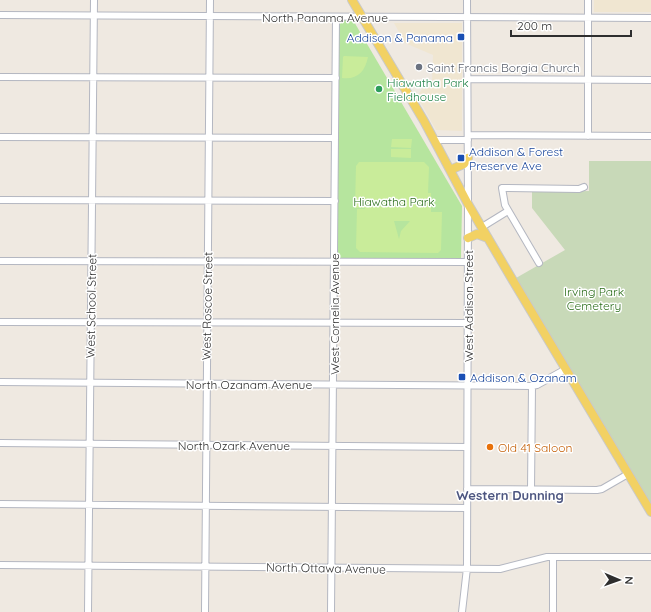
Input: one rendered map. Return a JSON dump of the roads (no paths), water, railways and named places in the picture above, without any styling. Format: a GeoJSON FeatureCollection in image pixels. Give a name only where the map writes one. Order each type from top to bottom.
{"type":"FeatureCollection","features":[{"type":"Feature","properties":{"kind":"main road"},"geometry":{"type":"LineString","coordinates":[[352,0],[435,140],[468,204],[651,512]]}},
{"type":"Feature","properties":{"kind":"main road"},"geometry":{"type":"LineString","coordinates":[[450,170],[464,164],[468,158]]}},
{"type":"Feature","properties":{"kind":"main road"},"geometry":{"type":"LineString","coordinates":[[468,238],[477,234],[488,238]]}},
{"type":"Feature","properties":{"kind":"street","name":"West School Street"},"geometry":{"type":"LineString","coordinates":[[88,612],[94,0]]}},
{"type":"Feature","properties":{"kind":"street","name":"West Roscoe Street"},"geometry":{"type":"LineString","coordinates":[[204,612],[210,0]]}},
{"type":"Feature","properties":{"kind":"street","name":"West Addison Street"},"geometry":{"type":"LineString","coordinates":[[462,612],[467,568],[467,0]]}},
{"type":"Feature","properties":{"kind":"street"},"geometry":{"type":"LineString","coordinates":[[588,0],[588,136]]}},
{"type":"Feature","properties":{"kind":"street","name":"North Panama Avenue"},"geometry":{"type":"LineString","coordinates":[[0,15],[651,18]]}},
{"type":"Feature","properties":{"kind":"street","name":"West Cornelia Avenue"},"geometry":{"type":"LineString","coordinates":[[331,612],[336,17]]}},
{"type":"Feature","properties":{"kind":"street"},"geometry":{"type":"LineString","coordinates":[[0,77],[336,78]]}},
{"type":"Feature","properties":{"kind":"street"},"geometry":{"type":"LineString","coordinates":[[467,79],[651,80]]}},
{"type":"Feature","properties":{"kind":"street"},"geometry":{"type":"LineString","coordinates":[[435,140],[468,138],[651,136]]}},
{"type":"Feature","properties":{"kind":"street"},"geometry":{"type":"LineString","coordinates":[[0,137],[335,138]]}},
{"type":"Feature","properties":{"kind":"street"},"geometry":{"type":"LineString","coordinates":[[540,263],[508,211],[505,205],[502,188],[579,189],[584,187]]}},
{"type":"Feature","properties":{"kind":"street"},"geometry":{"type":"LineString","coordinates":[[0,200],[335,201]]}},
{"type":"Feature","properties":{"kind":"street"},"geometry":{"type":"LineString","coordinates":[[482,227],[508,211]]}},
{"type":"Feature","properties":{"kind":"street"},"geometry":{"type":"LineString","coordinates":[[0,261],[468,262]]}},
{"type":"Feature","properties":{"kind":"street"},"geometry":{"type":"LineString","coordinates":[[0,322],[468,324]]}},
{"type":"Feature","properties":{"kind":"street","name":"North Ozanam Avenue"},"geometry":{"type":"LineString","coordinates":[[0,382],[532,386],[538,385],[566,369]]}},
{"type":"Feature","properties":{"kind":"street"},"geometry":{"type":"LineString","coordinates":[[531,490],[532,386]]}},
{"type":"Feature","properties":{"kind":"street","name":"North Ozark Avenue"},"geometry":{"type":"LineString","coordinates":[[0,443],[467,447]]}},
{"type":"Feature","properties":{"kind":"street"},"geometry":{"type":"LineString","coordinates":[[467,489],[602,489],[628,474]]}},
{"type":"Feature","properties":{"kind":"street"},"geometry":{"type":"LineString","coordinates":[[0,504],[467,508]]}},
{"type":"Feature","properties":{"kind":"street","name":"North Ottawa Avenue"},"geometry":{"type":"LineString","coordinates":[[0,565],[500,569],[547,557],[651,557]]}},
{"type":"Feature","properties":{"kind":"street"},"geometry":{"type":"LineString","coordinates":[[553,557],[553,612]]}},
{"type":"Feature","properties":{"kind":"place","name":"Addison & Panama"},"geometry":{"type":"Point","coordinates":[461,37]}},
{"type":"Feature","properties":{"kind":"place","name":"Saint Francis Borgia Church"},"geometry":{"type":"Point","coordinates":[419,67]}},
{"type":"Feature","properties":{"kind":"place","name":"Hiawatha Park Fieldhouse"},"geometry":{"type":"Point","coordinates":[379,89]}},
{"type":"Feature","properties":{"kind":"place","name":"Addison & Forest Preserve Ave"},"geometry":{"type":"Point","coordinates":[461,158]}},
{"type":"Feature","properties":{"kind":"place","name":"Addison & Ozanam"},"geometry":{"type":"Point","coordinates":[462,377]}},
{"type":"Feature","properties":{"kind":"place","name":"Old 41 Saloon"},"geometry":{"type":"Point","coordinates":[490,447]}},
{"type":"Feature","properties":{"kind":"district","name":"Western Dunning"},"geometry":{"type":"Point","coordinates":[510,495]}},
{"type":"Feature","properties":{"kind":"park label","name":"Hiawatha Park"},"geometry":{"type":"Point","coordinates":[394,201]}},
{"type":"Feature","properties":{"kind":"park label","name":"Irving Park Cemetery"},"geometry":{"type":"Point","coordinates":[594,298]}}]}
